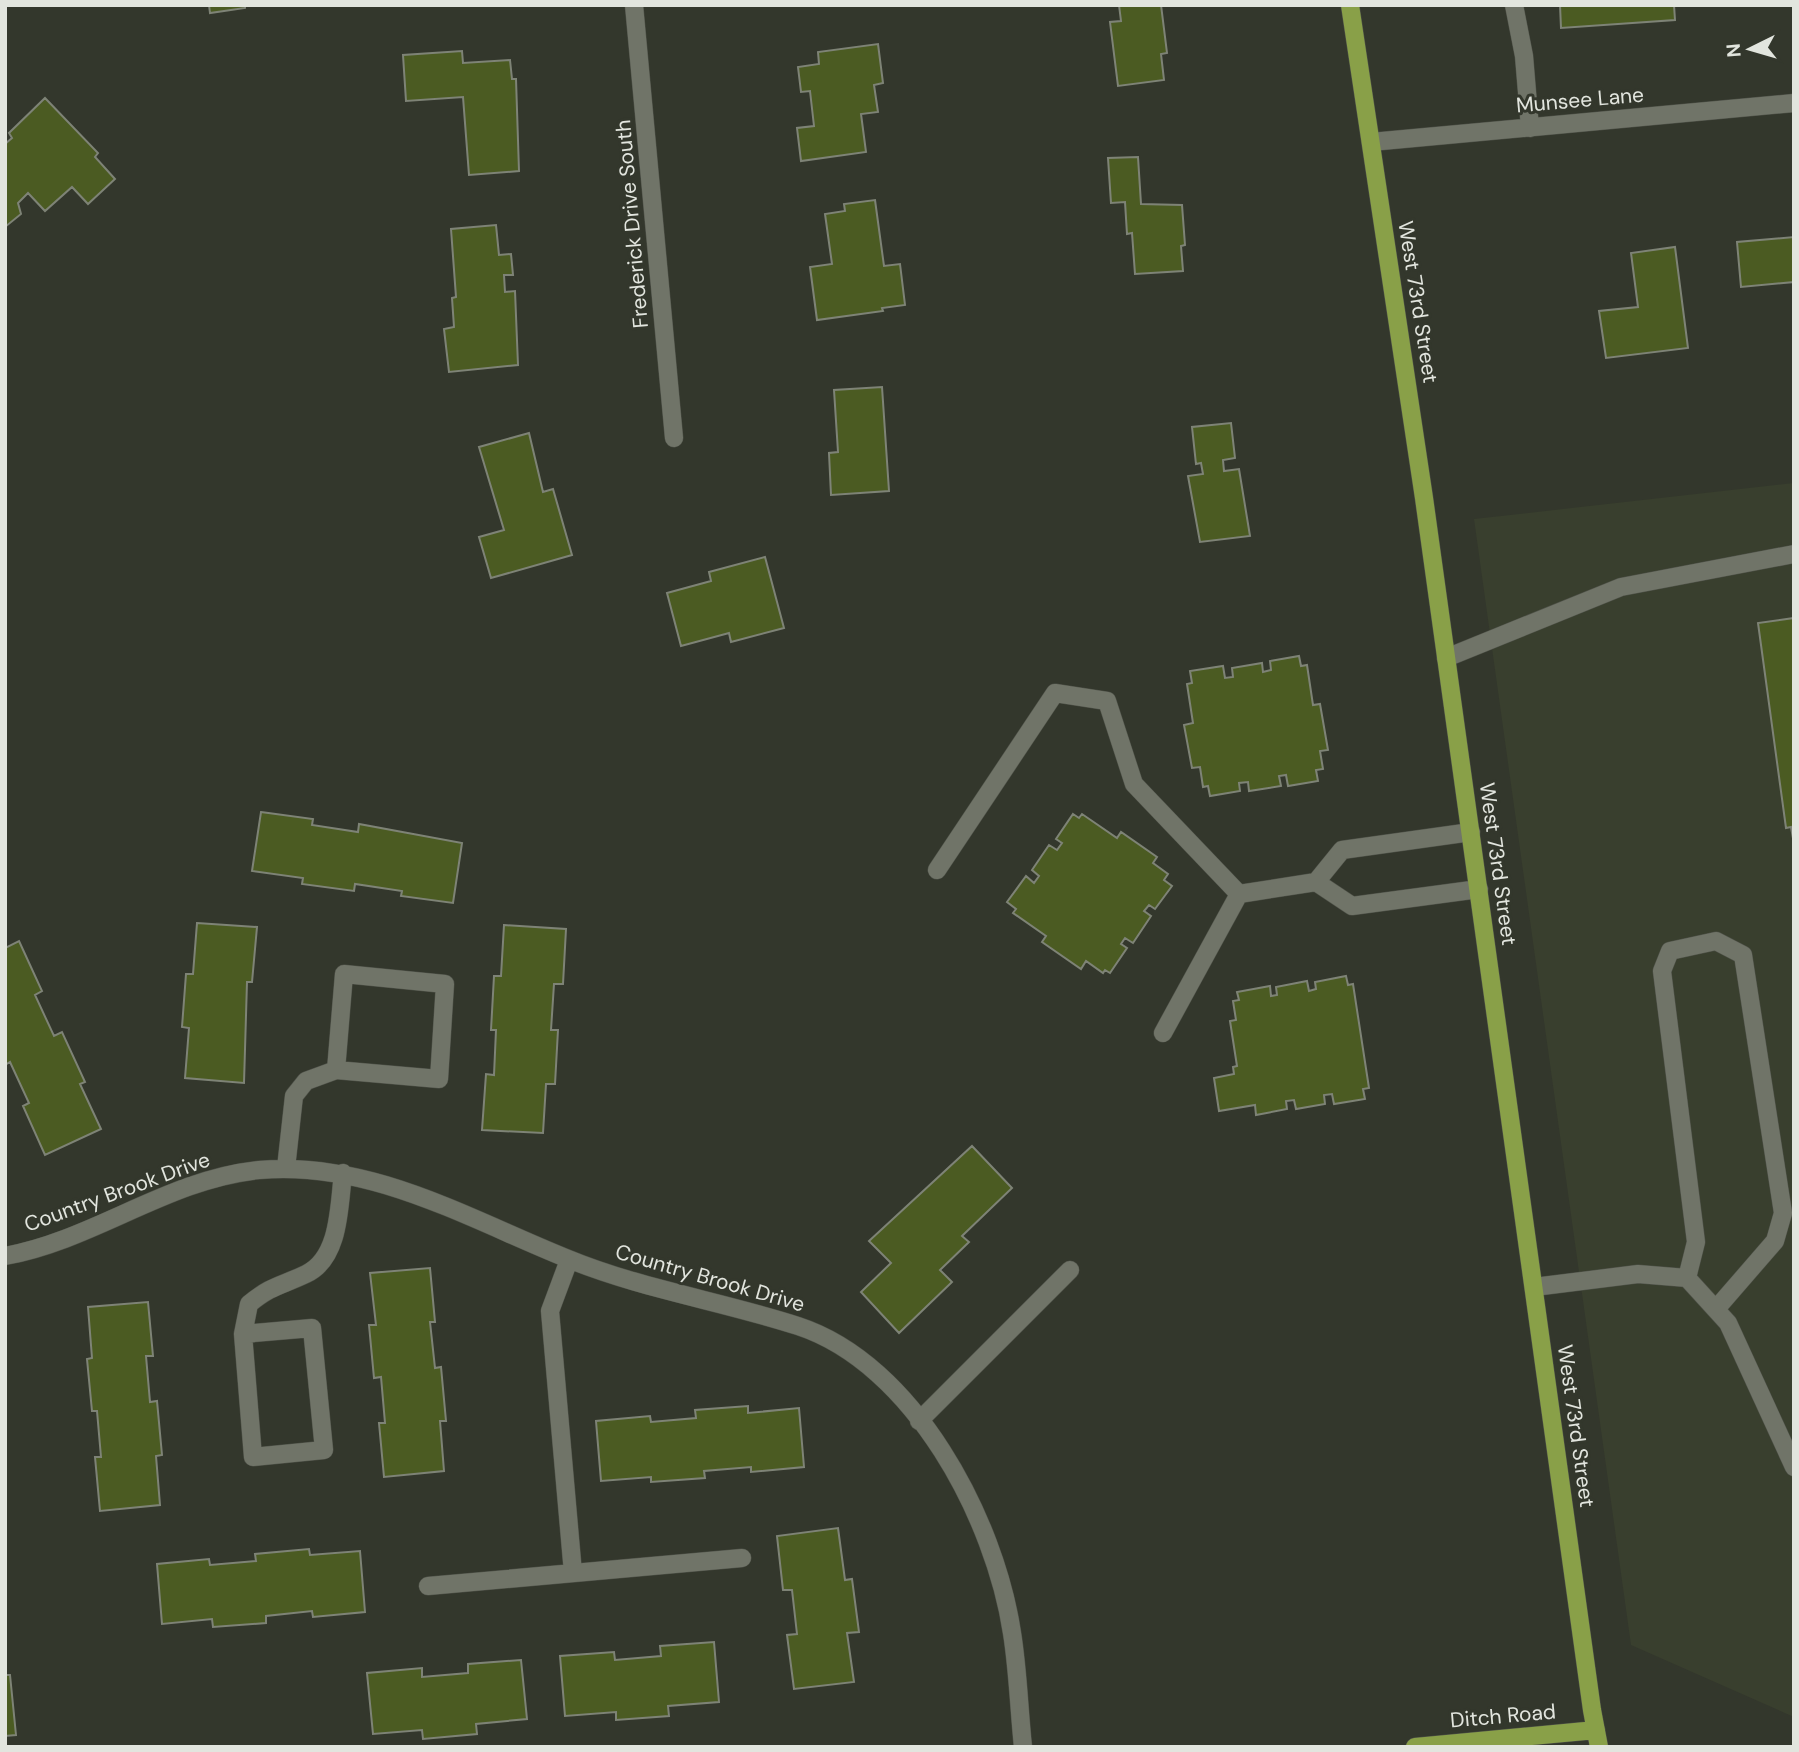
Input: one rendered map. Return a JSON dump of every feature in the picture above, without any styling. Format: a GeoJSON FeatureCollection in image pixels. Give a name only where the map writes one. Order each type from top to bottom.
{"type":"FeatureCollection","features":[{"type":"Feature","properties":{"kind":"main road","name":"West 73rd Street"},"geometry":{"type":"LineString","coordinates":[[1350,5],[1471,832],[1597,1738]]}},
{"type":"Feature","properties":{"kind":"main road","name":"Ditch Road"},"geometry":{"type":"LineString","coordinates":[[1415,1747],[1597,1738]]}},
{"type":"Feature","properties":{"kind":"street","name":"Frederick Drive South"},"geometry":{"type":"LineString","coordinates":[[634,5],[674,438]]}},
{"type":"Feature","properties":{"kind":"street"},"geometry":{"type":"LineString","coordinates":[[1514,5],[1524,55],[1530,128]]}},
{"type":"Feature","properties":{"kind":"street","name":"Munsee Lane"},"geometry":{"type":"LineString","coordinates":[[1371,142],[1794,103]]}},
{"type":"Feature","properties":{"kind":"street"},"geometry":{"type":"LineString","coordinates":[[1446,658],[1621,587],[1794,554]]}},
{"type":"Feature","properties":{"kind":"street"},"geometry":{"type":"LineString","coordinates":[[937,870],[1055,693],[1107,701],[1134,785],[1239,894]]}},
{"type":"Feature","properties":{"kind":"street"},"geometry":{"type":"LineString","coordinates":[[1239,894],[1316,882],[1342,850],[1471,832]]}},
{"type":"Feature","properties":{"kind":"street"},"geometry":{"type":"LineString","coordinates":[[1316,882],[1352,906],[1479,889]]}},
{"type":"Feature","properties":{"kind":"street"},"geometry":{"type":"LineString","coordinates":[[1163,1033],[1239,894]]}},
{"type":"Feature","properties":{"kind":"street"},"geometry":{"type":"LineString","coordinates":[[1688,1278],[1696,1242],[1662,971],[1670,951],[1716,941],[1743,955],[1783,1213],[1775,1241],[1716,1309]]}},
{"type":"Feature","properties":{"kind":"street"},"geometry":{"type":"LineString","coordinates":[[286,1168],[294,1096],[306,1081],[335,1070],[439,1079],[444,984],[344,974],[335,1070]]}},
{"type":"Feature","properties":{"kind":"street","name":"Country Brook Drive"},"geometry":{"type":"LineString","coordinates":[[5,1256],[76,1236],[177,1190],[208,1180],[256,1170],[286,1168],[343,1173],[412,1193],[569,1260],[677,1295],[801,1327],[865,1363],[881,1376],[933,1438],[974,1508],[997,1569],[1012,1632],[1023,1747]]}},
{"type":"Feature","properties":{"kind":"street"},"geometry":{"type":"LineString","coordinates":[[243,1334],[312,1328],[324,1450],[253,1457],[243,1334],[249,1304],[270,1287],[308,1273],[327,1258],[337,1219],[343,1173]]}},
{"type":"Feature","properties":{"kind":"street"},"geometry":{"type":"LineString","coordinates":[[569,1260],[550,1311],[573,1573]]}},
{"type":"Feature","properties":{"kind":"street"},"geometry":{"type":"LineString","coordinates":[[919,1421],[1070,1270]]}},
{"type":"Feature","properties":{"kind":"street"},"geometry":{"type":"LineString","coordinates":[[1534,1287],[1638,1274],[1688,1278],[1728,1322],[1794,1467]]}},
{"type":"Feature","properties":{"kind":"street"},"geometry":{"type":"LineString","coordinates":[[428,1586],[741,1558]]}},
{"type":"Feature","properties":{"kind":"shaded area"},"geometry":{"type":"Polygon","coordinates":[[[1794,483],[1794,1717],[1631,1645],[1474,519],[1794,483]]]}},
{"type":"Feature","properties":{"kind":"building"},"geometry":{"type":"Polygon","coordinates":[[[209,5],[245,5],[245,8],[210,13],[209,5]]]}},
{"type":"Feature","properties":{"kind":"building"},"geometry":{"type":"Polygon","coordinates":[[[1119,5],[1161,5],[1167,53],[1161,54],[1164,80],[1118,86],[1110,22],[1121,21],[1119,5]]]}},
{"type":"Feature","properties":{"kind":"building"},"geometry":{"type":"Polygon","coordinates":[[[1560,5],[1674,5],[1675,20],[1561,28],[1560,5]]]}},
{"type":"Feature","properties":{"kind":"building"},"geometry":{"type":"Polygon","coordinates":[[[878,44],[883,83],[874,85],[878,112],[861,114],[866,152],[801,161],[797,128],[814,126],[810,91],[801,92],[798,67],[819,64],[818,52],[878,44]]]}},
{"type":"Feature","properties":{"kind":"building"},"geometry":{"type":"Polygon","coordinates":[[[462,51],[463,63],[510,60],[512,79],[516,79],[519,171],[469,175],[463,97],[406,101],[403,55],[462,51]]]}},
{"type":"Feature","properties":{"kind":"building"},"geometry":{"type":"Polygon","coordinates":[[[45,98],[98,153],[95,157],[115,179],[88,204],[72,187],[45,211],[28,193],[18,203],[21,214],[5,227],[5,144],[12,138],[9,133],[45,98]]]}},
{"type":"Feature","properties":{"kind":"building"},"geometry":{"type":"Polygon","coordinates":[[[1138,157],[1141,204],[1182,205],[1185,245],[1181,246],[1183,271],[1135,274],[1132,233],[1127,234],[1125,202],[1111,203],[1108,158],[1138,157]]]}},
{"type":"Feature","properties":{"kind":"building"},"geometry":{"type":"Polygon","coordinates":[[[875,200],[884,266],[900,264],[905,305],[882,308],[883,311],[817,320],[810,267],[832,264],[825,214],[845,211],[844,204],[875,200]]]}},
{"type":"Feature","properties":{"kind":"building"},"geometry":{"type":"Polygon","coordinates":[[[496,225],[499,255],[511,254],[513,275],[504,275],[505,292],[515,291],[518,365],[449,372],[444,329],[454,327],[452,298],[456,297],[451,229],[496,225]]]}},
{"type":"Feature","properties":{"kind":"building"},"geometry":{"type":"Polygon","coordinates":[[[1794,237],[1794,282],[1741,287],[1737,242],[1794,237]]]}},
{"type":"Feature","properties":{"kind":"building"},"geometry":{"type":"Polygon","coordinates":[[[1675,247],[1688,348],[1606,358],[1599,311],[1638,307],[1631,253],[1675,247]]]}},
{"type":"Feature","properties":{"kind":"building"},"geometry":{"type":"Polygon","coordinates":[[[882,387],[889,491],[831,495],[829,453],[838,452],[834,390],[882,387]]]}},
{"type":"Feature","properties":{"kind":"building"},"geometry":{"type":"Polygon","coordinates":[[[1231,423],[1235,458],[1223,460],[1224,471],[1239,469],[1250,536],[1200,542],[1188,476],[1203,474],[1201,463],[1196,464],[1192,427],[1231,423]]]}},
{"type":"Feature","properties":{"kind":"building"},"geometry":{"type":"Polygon","coordinates":[[[529,433],[543,492],[553,489],[572,555],[491,578],[479,537],[504,530],[479,447],[529,433]]]}},
{"type":"Feature","properties":{"kind":"building"},"geometry":{"type":"Polygon","coordinates":[[[765,557],[784,628],[731,642],[729,633],[681,646],[667,593],[711,581],[709,572],[765,557]]]}},
{"type":"Feature","properties":{"kind":"building"},"geometry":{"type":"Polygon","coordinates":[[[1794,618],[1794,844],[1791,827],[1786,828],[1758,623],[1794,618]]]}},
{"type":"Feature","properties":{"kind":"building"},"geometry":{"type":"Polygon","coordinates":[[[1299,656],[1301,666],[1307,665],[1313,705],[1320,704],[1328,750],[1320,751],[1323,769],[1316,770],[1318,781],[1288,786],[1286,775],[1279,776],[1281,786],[1249,791],[1248,782],[1239,783],[1240,791],[1210,796],[1208,786],[1203,787],[1200,767],[1192,768],[1184,725],[1193,723],[1187,684],[1192,683],[1190,671],[1223,666],[1225,678],[1233,677],[1232,668],[1262,663],[1263,672],[1271,670],[1270,661],[1299,656]]]}},
{"type":"Feature","properties":{"kind":"building"},"geometry":{"type":"Polygon","coordinates":[[[261,812],[313,819],[312,825],[358,832],[359,824],[462,843],[453,903],[401,896],[402,891],[355,884],[354,891],[302,884],[303,878],[252,871],[261,812]]]}},
{"type":"Feature","properties":{"kind":"building"},"geometry":{"type":"Polygon","coordinates":[[[1073,814],[1079,818],[1082,814],[1117,838],[1121,832],[1157,857],[1153,863],[1168,874],[1164,880],[1172,886],[1155,909],[1149,905],[1144,911],[1151,916],[1133,943],[1125,938],[1121,944],[1127,948],[1110,973],[1105,970],[1103,973],[1086,961],[1081,969],[1042,942],[1046,936],[1013,913],[1016,909],[1007,902],[1026,876],[1034,883],[1039,876],[1032,870],[1049,845],[1057,850],[1062,843],[1056,839],[1073,814]]]}},
{"type":"Feature","properties":{"kind":"building"},"geometry":{"type":"Polygon","coordinates":[[[197,923],[257,927],[252,982],[247,982],[244,1083],[185,1078],[189,1028],[182,1027],[186,974],[193,974],[197,923]]]}},
{"type":"Feature","properties":{"kind":"building"},"geometry":{"type":"Polygon","coordinates":[[[504,925],[566,929],[563,984],[554,984],[551,1030],[558,1030],[555,1084],[546,1084],[543,1133],[482,1130],[486,1074],[494,1075],[496,1030],[491,1030],[494,976],[501,976],[504,925]]]}},
{"type":"Feature","properties":{"kind":"building"},"geometry":{"type":"Polygon","coordinates":[[[19,941],[42,991],[35,995],[54,1036],[62,1032],[85,1082],[80,1084],[101,1129],[45,1155],[23,1106],[29,1103],[10,1062],[5,1065],[5,948],[19,941]]]}},
{"type":"Feature","properties":{"kind":"building"},"geometry":{"type":"Polygon","coordinates":[[[1346,976],[1348,985],[1353,984],[1369,1088],[1363,1089],[1365,1099],[1334,1104],[1332,1094],[1324,1095],[1325,1104],[1296,1109],[1294,1100],[1286,1101],[1287,1109],[1256,1115],[1255,1105],[1219,1111],[1214,1078],[1234,1074],[1233,1067],[1237,1066],[1230,1021],[1236,1020],[1233,1001],[1239,1000],[1237,992],[1270,986],[1271,996],[1277,995],[1276,987],[1307,981],[1309,991],[1316,989],[1315,982],[1346,976]]]}},
{"type":"Feature","properties":{"kind":"building"},"geometry":{"type":"Polygon","coordinates":[[[972,1146],[1012,1188],[962,1236],[969,1242],[940,1270],[952,1282],[899,1333],[861,1292],[891,1263],[869,1241],[972,1146]]]}},
{"type":"Feature","properties":{"kind":"building"},"geometry":{"type":"Polygon","coordinates":[[[430,1268],[435,1322],[430,1322],[435,1368],[441,1367],[446,1421],[440,1421],[444,1471],[384,1477],[379,1423],[385,1423],[381,1377],[374,1378],[369,1325],[376,1325],[370,1273],[430,1268]]]}},
{"type":"Feature","properties":{"kind":"building"},"geometry":{"type":"Polygon","coordinates":[[[148,1302],[153,1356],[146,1356],[150,1402],[157,1401],[162,1455],[156,1456],[160,1505],[100,1511],[95,1457],[101,1457],[97,1411],[92,1411],[87,1359],[92,1358],[88,1307],[148,1302]]]}},
{"type":"Feature","properties":{"kind":"building"},"geometry":{"type":"Polygon","coordinates":[[[748,1406],[748,1413],[799,1408],[804,1467],[751,1472],[751,1467],[704,1471],[705,1478],[651,1482],[651,1477],[601,1481],[596,1421],[650,1416],[651,1422],[696,1418],[695,1410],[748,1406]]]}},
{"type":"Feature","properties":{"kind":"building"},"geometry":{"type":"Polygon","coordinates":[[[838,1528],[845,1580],[852,1579],[859,1632],[847,1633],[854,1682],[794,1689],[787,1635],[797,1634],[792,1590],[783,1590],[777,1536],[838,1528]]]}},
{"type":"Feature","properties":{"kind":"building"},"geometry":{"type":"Polygon","coordinates":[[[309,1549],[310,1555],[360,1551],[365,1612],[313,1617],[312,1611],[266,1616],[266,1623],[213,1627],[212,1619],[162,1624],[157,1564],[209,1559],[210,1565],[256,1561],[255,1554],[309,1549]]]}},
{"type":"Feature","properties":{"kind":"building"},"geometry":{"type":"Polygon","coordinates":[[[714,1642],[719,1702],[668,1706],[669,1716],[616,1720],[616,1712],[565,1716],[560,1656],[614,1652],[615,1660],[661,1656],[660,1646],[714,1642]]]}},
{"type":"Feature","properties":{"kind":"building"},"geometry":{"type":"Polygon","coordinates":[[[521,1660],[527,1719],[476,1724],[477,1734],[423,1739],[422,1730],[373,1734],[367,1673],[422,1668],[422,1677],[468,1673],[468,1664],[521,1660]]]}},
{"type":"Feature","properties":{"kind":"building"},"geometry":{"type":"Polygon","coordinates":[[[5,1675],[10,1675],[16,1735],[5,1736],[5,1675]]]}}]}
